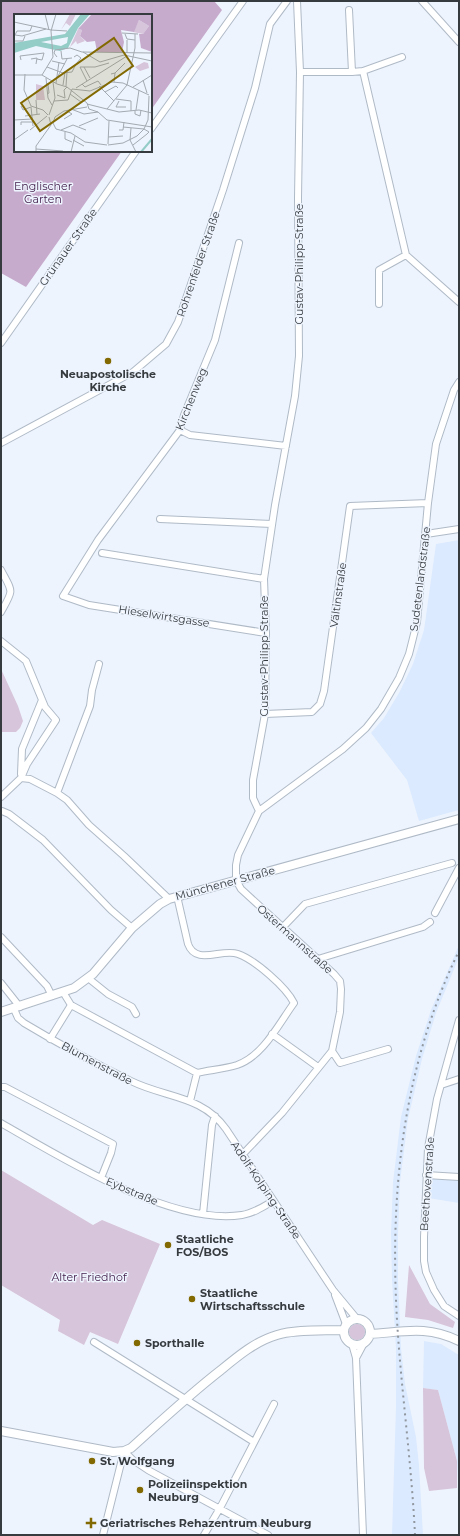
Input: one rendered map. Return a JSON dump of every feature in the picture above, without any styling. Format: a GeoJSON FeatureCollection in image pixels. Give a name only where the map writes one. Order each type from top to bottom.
{"type":"FeatureCollection","features":[{"type":"Feature","properties":{"kind":"main road","name":"Münchener Straße"},"geometry":{"type":"LineString","coordinates":[[1,1012],[74,988],[95,972],[132,928],[168,899],[421,831],[459,819]]}},
{"type":"Feature","properties":{"kind":"main road"},"geometry":{"type":"LineString","coordinates":[[1,1431],[56,1438],[113,1452],[124,1451],[131,1448],[239,1355],[259,1343],[278,1334],[345,1327],[351,1320],[357,1319],[365,1321],[370,1331]]}},
{"type":"Feature","properties":{"kind":"main road"},"geometry":{"type":"LineString","coordinates":[[345,1327],[346,1340],[352,1344],[361,1345],[364,1343],[370,1331]]}},
{"type":"Feature","properties":{"kind":"main road"},"geometry":{"type":"LineString","coordinates":[[370,1331],[393,1333],[417,1330],[435,1332],[459,1341]]}},
{"type":"Feature","properties":{"kind":"street"},"geometry":{"type":"LineString","coordinates":[[152,128],[243,1]]}},
{"type":"Feature","properties":{"kind":"street","name":"Rohrenfelder Straße"},"geometry":{"type":"LineString","coordinates":[[1,443],[133,372],[166,344],[178,322],[223,190],[255,88],[270,24],[287,1]]}},
{"type":"Feature","properties":{"kind":"street","name":"Gustav-Philipp-Straße"},"geometry":{"type":"LineString","coordinates":[[259,811],[253,798],[253,780],[265,714],[266,633],[264,579],[272,524],[295,396],[299,356],[298,198],[300,72],[297,1]]}},
{"type":"Feature","properties":{"kind":"street"},"geometry":{"type":"LineString","coordinates":[[422,1],[459,42]]}},
{"type":"Feature","properties":{"kind":"street"},"geometry":{"type":"LineString","coordinates":[[350,10],[352,72]]}},
{"type":"Feature","properties":{"kind":"street"},"geometry":{"type":"LineString","coordinates":[[300,72],[363,71],[402,57]]}},
{"type":"Feature","properties":{"kind":"street"},"geometry":{"type":"LineString","coordinates":[[363,71],[406,255],[459,302]]}},
{"type":"Feature","properties":{"kind":"street","name":"Grünauer Straße"},"geometry":{"type":"LineString","coordinates":[[1,343],[135,152]]}},
{"type":"Feature","properties":{"kind":"street","name":"Kirchenweg"},"geometry":{"type":"LineString","coordinates":[[63,596],[98,540],[180,430],[184,415],[216,340],[239,243]]}},
{"type":"Feature","properties":{"kind":"street"},"geometry":{"type":"LineString","coordinates":[[379,304],[379,270],[406,255]]}},
{"type":"Feature","properties":{"kind":"street","name":"Sudetenlandstraße"},"geometry":{"type":"LineString","coordinates":[[236,880],[236,865],[238,856],[259,811],[343,749],[366,728],[388,697],[399,678],[406,662],[417,622],[428,503],[436,444],[454,390],[459,382]]}},
{"type":"Feature","properties":{"kind":"street"},"geometry":{"type":"LineString","coordinates":[[180,430],[190,435],[286,446]]}},
{"type":"Feature","properties":{"kind":"street","name":"Vältinstraße"},"geometry":{"type":"LineString","coordinates":[[265,714],[312,712],[320,704],[324,691],[350,506],[428,503]]}},
{"type":"Feature","properties":{"kind":"street"},"geometry":{"type":"LineString","coordinates":[[160,519],[272,524]]}},
{"type":"Feature","properties":{"kind":"street"},"geometry":{"type":"LineString","coordinates":[[426,534],[459,529]]}},
{"type":"Feature","properties":{"kind":"street"},"geometry":{"type":"LineString","coordinates":[[102,553],[264,579]]}},
{"type":"Feature","properties":{"kind":"street"},"geometry":{"type":"LineString","coordinates":[[1,570],[11,589],[11,593],[1,612]]}},
{"type":"Feature","properties":{"kind":"street","name":"Hieselwirtsgasse"},"geometry":{"type":"LineString","coordinates":[[63,596],[89,605],[266,633]]}},
{"type":"Feature","properties":{"kind":"street"},"geometry":{"type":"LineString","coordinates":[[1,641],[26,661],[45,707],[56,720],[27,764],[21,778],[1,797]]}},
{"type":"Feature","properties":{"kind":"street"},"geometry":{"type":"LineString","coordinates":[[57,793],[90,706],[92,690],[99,664]]}},
{"type":"Feature","properties":{"kind":"street"},"geometry":{"type":"LineString","coordinates":[[21,778],[22,748],[42,700]]}},
{"type":"Feature","properties":{"kind":"street"},"geometry":{"type":"LineString","coordinates":[[21,778],[30,780],[57,793],[67,800],[89,825],[124,856],[168,899]]}},
{"type":"Feature","properties":{"kind":"street"},"geometry":{"type":"LineString","coordinates":[[1,810],[9,814],[43,840],[111,910],[132,928]]}},
{"type":"Feature","properties":{"kind":"street"},"geometry":{"type":"LineString","coordinates":[[283,927],[305,904],[452,863]]}},
{"type":"Feature","properties":{"kind":"street"},"geometry":{"type":"LineString","coordinates":[[435,913],[459,868]]}},
{"type":"Feature","properties":{"kind":"street","name":"Ostermannstraße"},"geometry":{"type":"LineString","coordinates":[[236,880],[241,889],[340,981],[341,989],[340,1012],[332,1050],[282,1113],[242,1155]]}},
{"type":"Feature","properties":{"kind":"street"},"geometry":{"type":"LineString","coordinates":[[63,992],[71,1005],[197,1073],[232,1066],[247,1061],[257,1054],[294,1003],[290,996],[267,973],[238,954],[227,953],[205,956],[194,954],[188,944],[177,896]]}},
{"type":"Feature","properties":{"kind":"street"},"geometry":{"type":"LineString","coordinates":[[318,959],[423,927],[430,922]]}},
{"type":"Feature","properties":{"kind":"street"},"geometry":{"type":"LineString","coordinates":[[1,933],[3,938],[47,986],[52,996]]}},
{"type":"Feature","properties":{"kind":"street"},"geometry":{"type":"LineString","coordinates":[[88,978],[108,994],[132,1007],[136,1014]]}},
{"type":"Feature","properties":{"kind":"street","name":"Blumenstraße"},"geometry":{"type":"LineString","coordinates":[[1,983],[17,1008],[18,1018],[24,1023],[92,1062],[149,1090],[190,1101]]}},
{"type":"Feature","properties":{"kind":"street"},"geometry":{"type":"LineString","coordinates":[[50,1039],[71,1005]]}},
{"type":"Feature","properties":{"kind":"street","name":"Beethovenstraße"},"geometry":{"type":"LineString","coordinates":[[458,1023],[441,1085],[428,1148],[424,1261],[426,1272],[434,1290],[444,1306],[459,1316]]}},
{"type":"Feature","properties":{"kind":"street"},"geometry":{"type":"LineString","coordinates":[[272,1034],[318,1067]]}},
{"type":"Feature","properties":{"kind":"street"},"geometry":{"type":"LineString","coordinates":[[332,1050],[340,1063],[388,1049]]}},
{"type":"Feature","properties":{"kind":"street"},"geometry":{"type":"LineString","coordinates":[[190,1101],[197,1073]]}},
{"type":"Feature","properties":{"kind":"street"},"geometry":{"type":"LineString","coordinates":[[441,1085],[459,1079]]}},
{"type":"Feature","properties":{"kind":"street"},"geometry":{"type":"LineString","coordinates":[[1,1087],[5,1087],[113,1144],[101,1178]]}},
{"type":"Feature","properties":{"kind":"street","name":"Adolf-Kolping-Straße"},"geometry":{"type":"LineString","coordinates":[[190,1101],[200,1105],[223,1124],[242,1155],[333,1290],[357,1319]]}},
{"type":"Feature","properties":{"kind":"street"},"geometry":{"type":"LineString","coordinates":[[203,1214],[212,1125],[215,1116]]}},
{"type":"Feature","properties":{"kind":"street","name":"Eybstraße"},"geometry":{"type":"LineString","coordinates":[[1,1123],[101,1178],[157,1202],[203,1214],[226,1216],[243,1215],[254,1212],[273,1201]]}},
{"type":"Feature","properties":{"kind":"street"},"geometry":{"type":"LineString","coordinates":[[426,1175],[459,1177]]}},
{"type":"Feature","properties":{"kind":"street","name":"Adolf-Kolping-Straße"},"geometry":{"type":"LineString","coordinates":[[333,1290],[345,1327]]}},
{"type":"Feature","properties":{"kind":"street"},"geometry":{"type":"LineString","coordinates":[[94,1342],[254,1442]]}},
{"type":"Feature","properties":{"kind":"street"},"geometry":{"type":"LineString","coordinates":[[356,1358],[364,1343]]}},
{"type":"Feature","properties":{"kind":"street"},"geometry":{"type":"LineString","coordinates":[[352,1344],[356,1358],[363,1535]]}},
{"type":"Feature","properties":{"kind":"street"},"geometry":{"type":"LineString","coordinates":[[204,1535],[220,1508],[274,1404]]}},
{"type":"Feature","properties":{"kind":"street"},"geometry":{"type":"LineString","coordinates":[[124,1451],[133,1460],[148,1470],[268,1535]]}},
{"type":"Feature","properties":{"kind":"street"},"geometry":{"type":"LineString","coordinates":[[103,1535],[124,1451]]}},
{"type":"Feature","properties":{"kind":"shaded area"},"geometry":{"type":"Polygon","coordinates":[[[459,540],[459,810],[419,821],[407,780],[371,733],[384,718],[399,693],[413,664],[424,630],[436,544],[459,540]]]}},
{"type":"Feature","properties":{"kind":"shaded area"},"geometry":{"type":"Polygon","coordinates":[[[459,945],[459,957],[436,1013],[422,1059],[408,1119],[400,1182],[398,1281],[401,1348],[405,1384],[416,1437],[423,1535],[392,1535],[396,1406],[396,1349],[391,1233],[393,1182],[401,1117],[416,1056],[431,1010],[459,945]]]}},
{"type":"Feature","properties":{"kind":"shaded area"},"geometry":{"type":"Polygon","coordinates":[[[431,1177],[459,1180],[459,1203],[428,1198],[428,1180],[431,1177]]]}},
{"type":"Feature","properties":{"kind":"shaded area"},"geometry":{"type":"Polygon","coordinates":[[[424,1341],[441,1344],[459,1355],[459,1501],[457,1461],[438,1390],[423,1388],[424,1341]]]}},
{"type":"Feature","properties":{"kind":"green space","name":"Englischer Garten"},"geometry":{"type":"Polygon","coordinates":[[[1,1],[214,1],[222,10],[152,109],[152,14],[14,14],[14,152],[121,152],[26,287],[1,273],[1,1]]]}},
{"type":"Feature","properties":{"kind":"green space"},"geometry":{"type":"Polygon","coordinates":[[[1,669],[18,706],[23,721],[20,728],[16,732],[1,732],[1,669]]]}},
{"type":"Feature","properties":{"kind":"green space","name":"Alter Friedhof"},"geometry":{"type":"Polygon","coordinates":[[[1,1170],[93,1225],[102,1220],[160,1244],[118,1344],[90,1332],[84,1345],[58,1331],[60,1320],[1,1285],[1,1170]]]}},
{"type":"Feature","properties":{"kind":"green space"},"geometry":{"type":"Polygon","coordinates":[[[409,1265],[430,1304],[455,1322],[453,1328],[428,1320],[405,1317],[409,1265]]]}},
{"type":"Feature","properties":{"kind":"green space"},"geometry":{"type":"Polygon","coordinates":[[[357,1324],[363,1326],[365,1332],[363,1338],[357,1340],[351,1338],[349,1332],[351,1326],[357,1324]]]}},
{"type":"Feature","properties":{"kind":"green space"},"geometry":{"type":"Polygon","coordinates":[[[423,1388],[438,1390],[457,1461],[457,1488],[429,1491],[424,1468],[423,1388]]]}},
{"type":"Feature","properties":{"kind":"railway"},"geometry":{"type":"LineString","coordinates":[[415,1535],[396,1298],[395,1247],[397,1196],[402,1146],[410,1096],[422,1047],[438,998],[459,951]]}},
{"type":"Feature","properties":{"kind":"place","name":"Neuapostolische Kirche"},"geometry":{"type":"Point","coordinates":[108,361]}},
{"type":"Feature","properties":{"kind":"place","name":"Staatliche FOS/BOS"},"geometry":{"type":"Point","coordinates":[168,1245]}},
{"type":"Feature","properties":{"kind":"place","name":"Staatliche Wirtschaftsschule"},"geometry":{"type":"Point","coordinates":[192,1299]}},
{"type":"Feature","properties":{"kind":"place","name":"Sporthalle"},"geometry":{"type":"Point","coordinates":[137,1343]}},
{"type":"Feature","properties":{"kind":"place","name":"St. Wolfgang"},"geometry":{"type":"Point","coordinates":[92,1461]}},
{"type":"Feature","properties":{"kind":"place","name":"Polizeiinspektion Neuburg"},"geometry":{"type":"Point","coordinates":[140,1490]}},
{"type":"Feature","properties":{"kind":"place","name":"Geriatrisches Rehazentrum Neuburg"},"geometry":{"type":"Point","coordinates":[91,1523]}}]}
